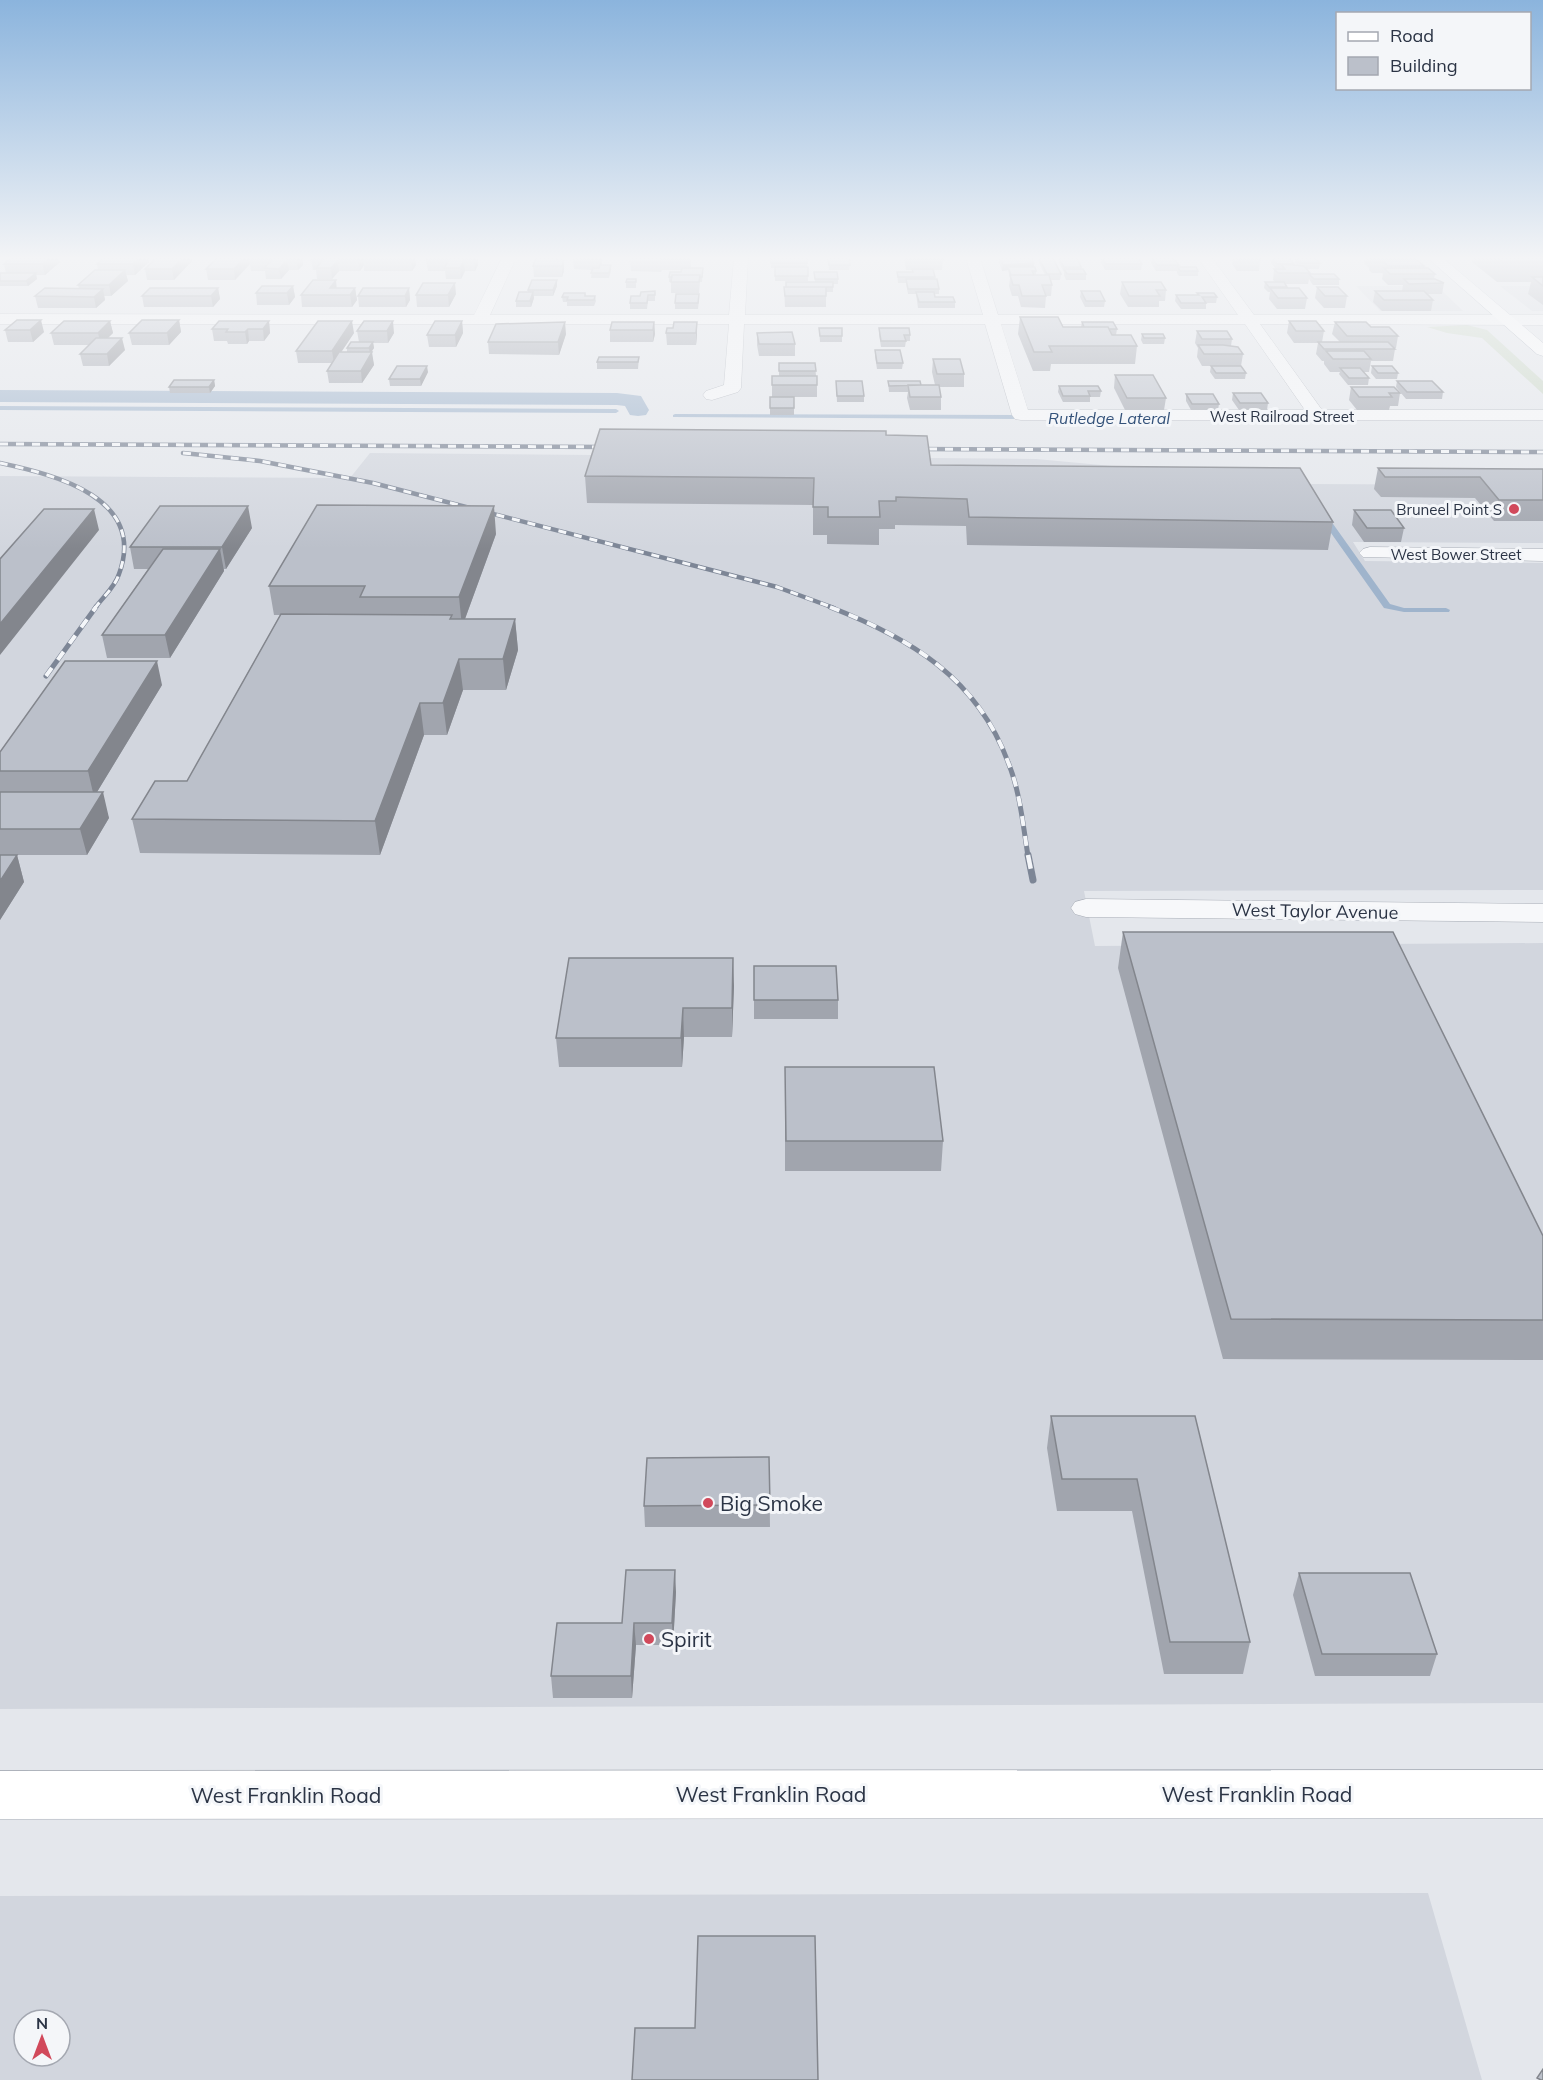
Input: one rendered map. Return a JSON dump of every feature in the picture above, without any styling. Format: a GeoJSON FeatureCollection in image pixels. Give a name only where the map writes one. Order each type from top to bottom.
{"type":"FeatureCollection","features":[{"type":"Feature","properties":{"kind":"main road","name":"West Franklin Road"},"geometry":{"type":"LineString","coordinates":[[0,1796],[1543,1794]]}},
{"type":"Feature","properties":{"kind":"street"},"geometry":{"type":"LineString","coordinates":[[712,395],[732,388],[734,355]]}},
{"type":"Feature","properties":{"kind":"street","name":"West Railroad Street"},"geometry":{"type":"LineString","coordinates":[[1004,355],[1022,415],[1543,415]]}},
{"type":"Feature","properties":{"kind":"street"},"geometry":{"type":"LineString","coordinates":[[1274,355],[1318,416]]}},
{"type":"Feature","properties":{"kind":"street","name":"West Bower Street"},"geometry":{"type":"LineString","coordinates":[[1370,553],[1543,555]]}},
{"type":"Feature","properties":{"kind":"street","name":"West Taylor Avenue"},"geometry":{"type":"LineString","coordinates":[[1086,908],[1543,914]]}},
{"type":"Feature","properties":{"kind":"shaded area"},"geometry":{"type":"Polygon","coordinates":[[[370,453],[1036,459],[1308,484],[1543,485],[1543,543],[1353,542],[1365,561],[1543,563],[1543,890],[1084,891],[1095,946],[1543,943],[1543,1703],[0,1709],[0,476],[350,478],[370,453]]]}},
{"type":"Feature","properties":{"kind":"shaded area"},"geometry":{"type":"Polygon","coordinates":[[[1428,1893],[1482,2080],[0,2080],[0,1896],[1428,1893]]]}},
{"type":"Feature","properties":{"kind":"green space"},"geometry":{"type":"Polygon","coordinates":[[[1501,355],[1515,355],[1543,381],[1543,394],[1501,355]]]}},
{"type":"Feature","properties":{"kind":"building"},"geometry":{"type":"Polygon","coordinates":[[[337,355],[370,355],[361,371],[327,371],[337,355]]]}},
{"type":"Feature","properties":{"kind":"building"},"geometry":{"type":"Polygon","coordinates":[[[876,355],[901,355],[903,363],[877,363],[876,355]]]}},
{"type":"Feature","properties":{"kind":"building"},"geometry":{"type":"Polygon","coordinates":[[[1330,355],[1368,355],[1371,359],[1333,359],[1330,355]]]}},
{"type":"Feature","properties":{"kind":"building"},"geometry":{"type":"Polygon","coordinates":[[[599,357],[639,357],[638,362],[597,362],[599,357]]]}},
{"type":"Feature","properties":{"kind":"building"},"geometry":{"type":"Polygon","coordinates":[[[933,359],[960,359],[964,374],[937,374],[933,359]]]}},
{"type":"Feature","properties":{"kind":"building"},"geometry":{"type":"Polygon","coordinates":[[[779,363],[815,363],[816,371],[779,371],[779,363]]]}},
{"type":"Feature","properties":{"kind":"building"},"geometry":{"type":"Polygon","coordinates":[[[397,366],[427,366],[420,379],[389,379],[397,366]]]}},
{"type":"Feature","properties":{"kind":"building"},"geometry":{"type":"Polygon","coordinates":[[[1211,366],[1241,366],[1246,373],[1216,373],[1211,366]]]}},
{"type":"Feature","properties":{"kind":"building"},"geometry":{"type":"Polygon","coordinates":[[[1372,366],[1392,366],[1398,373],[1378,373],[1372,366]]]}},
{"type":"Feature","properties":{"kind":"building"},"geometry":{"type":"Polygon","coordinates":[[[1340,368],[1360,368],[1369,378],[1349,378],[1340,368]]]}},
{"type":"Feature","properties":{"kind":"building"},"geometry":{"type":"Polygon","coordinates":[[[1115,375],[1153,375],[1166,398],[1127,398],[1115,375]]]}},
{"type":"Feature","properties":{"kind":"building"},"geometry":{"type":"Polygon","coordinates":[[[772,376],[817,376],[817,385],[772,385],[772,376]]]}},
{"type":"Feature","properties":{"kind":"building"},"geometry":{"type":"Polygon","coordinates":[[[174,380],[214,380],[209,387],[169,387],[174,380]]]}},
{"type":"Feature","properties":{"kind":"building"},"geometry":{"type":"Polygon","coordinates":[[[836,381],[862,381],[864,396],[837,396],[836,381]]]}},
{"type":"Feature","properties":{"kind":"building"},"geometry":{"type":"Polygon","coordinates":[[[888,381],[920,381],[921,385],[889,386],[888,381]]]}},
{"type":"Feature","properties":{"kind":"building"},"geometry":{"type":"Polygon","coordinates":[[[1397,381],[1432,381],[1443,392],[1407,392],[1397,381]]]}},
{"type":"Feature","properties":{"kind":"building"},"geometry":{"type":"Polygon","coordinates":[[[908,385],[939,385],[941,397],[910,397],[908,385]]]}},
{"type":"Feature","properties":{"kind":"building"},"geometry":{"type":"Polygon","coordinates":[[[1059,386],[1098,386],[1101,391],[1088,391],[1090,396],[1063,396],[1059,386]]]}},
{"type":"Feature","properties":{"kind":"building"},"geometry":{"type":"Polygon","coordinates":[[[1351,387],[1394,387],[1400,393],[1389,393],[1392,397],[1359,397],[1351,387]]]}},
{"type":"Feature","properties":{"kind":"building"},"geometry":{"type":"Polygon","coordinates":[[[1233,393],[1261,393],[1268,403],[1240,403],[1233,393]]]}},
{"type":"Feature","properties":{"kind":"building"},"geometry":{"type":"Polygon","coordinates":[[[1186,394],[1213,394],[1219,404],[1192,404],[1186,394]]]}},
{"type":"Feature","properties":{"kind":"building"},"geometry":{"type":"Polygon","coordinates":[[[770,397],[794,397],[794,408],[770,408],[770,397]]]}},
{"type":"Feature","properties":{"kind":"building"},"geometry":{"type":"Polygon","coordinates":[[[600,429],[886,431],[886,435],[927,436],[931,465],[1300,468],[1333,522],[969,517],[967,499],[896,497],[896,501],[879,501],[880,517],[828,517],[828,507],[813,507],[814,478],[585,476],[600,429]]]}},
{"type":"Feature","properties":{"kind":"building"},"geometry":{"type":"Polygon","coordinates":[[[1378,468],[1543,469],[1543,500],[1499,500],[1480,477],[1385,477],[1378,468]]]}},
{"type":"Feature","properties":{"kind":"building"},"geometry":{"type":"Polygon","coordinates":[[[317,505],[494,506],[459,597],[360,597],[365,586],[269,586],[317,505]]]}},
{"type":"Feature","properties":{"kind":"building"},"geometry":{"type":"Polygon","coordinates":[[[160,506],[248,506],[222,547],[130,547],[160,506]]]}},
{"type":"Feature","properties":{"kind":"building"},"geometry":{"type":"Polygon","coordinates":[[[44,509],[94,509],[0,624],[0,559],[44,509]]]}},
{"type":"Feature","properties":{"kind":"building"},"geometry":{"type":"Polygon","coordinates":[[[1354,510],[1391,510],[1404,528],[1367,528],[1354,510]]]}},
{"type":"Feature","properties":{"kind":"building"},"geometry":{"type":"Polygon","coordinates":[[[163,549],[220,549],[165,635],[102,635],[163,549]]]}},
{"type":"Feature","properties":{"kind":"building"},"geometry":{"type":"Polygon","coordinates":[[[281,614],[452,615],[450,619],[515,619],[503,659],[459,659],[443,703],[420,703],[375,821],[132,819],[155,781],[187,781],[281,614]]]}},
{"type":"Feature","properties":{"kind":"building"},"geometry":{"type":"Polygon","coordinates":[[[65,661],[157,661],[88,771],[0,771],[0,752],[65,661]]]}},
{"type":"Feature","properties":{"kind":"building"},"geometry":{"type":"Polygon","coordinates":[[[0,792],[103,792],[80,829],[0,829],[0,792]]]}},
{"type":"Feature","properties":{"kind":"building"},"geometry":{"type":"Polygon","coordinates":[[[0,855],[17,855],[0,881],[0,855]]]}},
{"type":"Feature","properties":{"kind":"building"},"geometry":{"type":"Polygon","coordinates":[[[1123,932],[1393,932],[1543,1236],[1543,1320],[1231,1319],[1123,932]]]}},
{"type":"Feature","properties":{"kind":"building"},"geometry":{"type":"Polygon","coordinates":[[[569,958],[733,958],[732,1008],[683,1008],[681,1038],[556,1038],[569,958]]]}},
{"type":"Feature","properties":{"kind":"building"},"geometry":{"type":"Polygon","coordinates":[[[754,966],[836,966],[838,1000],[754,1000],[754,966]]]}},
{"type":"Feature","properties":{"kind":"building"},"geometry":{"type":"Polygon","coordinates":[[[785,1067],[934,1067],[943,1141],[786,1141],[785,1067]]]}},
{"type":"Feature","properties":{"kind":"building"},"geometry":{"type":"Polygon","coordinates":[[[1051,1416],[1195,1416],[1250,1642],[1170,1642],[1137,1479],[1062,1479],[1051,1416]]]}},
{"type":"Feature","properties":{"kind":"building"},"geometry":{"type":"Polygon","coordinates":[[[769,1457],[770,1505],[644,1506],[647,1458],[769,1457]]]}},
{"type":"Feature","properties":{"kind":"building"},"geometry":{"type":"Polygon","coordinates":[[[626,1570],[675,1570],[672,1623],[634,1623],[631,1676],[551,1676],[557,1623],[622,1623],[626,1570]]]}},
{"type":"Feature","properties":{"kind":"building"},"geometry":{"type":"Polygon","coordinates":[[[1299,1573],[1410,1573],[1437,1654],[1322,1654],[1299,1573]]]}},
{"type":"Feature","properties":{"kind":"building"},"geometry":{"type":"Polygon","coordinates":[[[698,1936],[815,1936],[818,2080],[632,2080],[635,2028],[695,2028],[698,1936]]]}},
{"type":"Feature","properties":{"kind":"building"},"geometry":{"type":"Polygon","coordinates":[[[1543,2069],[1543,2080],[1541,2080],[1537,2078],[1543,2069]]]}},
{"type":"Feature","properties":{"kind":"waterway","name":"Rutledge Lateral"},"geometry":{"type":"LineString","coordinates":[[0,396],[617,399],[633,401],[638,410]]}},
{"type":"Feature","properties":{"kind":"waterway"},"geometry":{"type":"LineString","coordinates":[[0,408],[616,411]]}},
{"type":"Feature","properties":{"kind":"waterway","name":"Rutledge Lateral"},"geometry":{"type":"LineString","coordinates":[[675,416],[1029,417]]}},
{"type":"Feature","properties":{"kind":"waterway"},"geometry":{"type":"LineString","coordinates":[[1323,516],[1387,606],[1404,610],[1446,610]]}},
{"type":"Feature","properties":{"kind":"railway"},"geometry":{"type":"LineString","coordinates":[[0,444],[610,447]]}},
{"type":"Feature","properties":{"kind":"railway"},"geometry":{"type":"LineString","coordinates":[[913,449],[1543,452]]}},
{"type":"Feature","properties":{"kind":"railway"},"geometry":{"type":"LineString","coordinates":[[183,453],[260,461],[373,483],[777,587],[834,608]]}},
{"type":"Feature","properties":{"kind":"railway"},"geometry":{"type":"LineString","coordinates":[[0,463],[70,483],[91,494],[108,509],[120,526],[124,548],[119,574],[112,588],[95,608]]}},
{"type":"Feature","properties":{"kind":"railway"},"geometry":{"type":"LineString","coordinates":[[46,676],[96,607]]}},
{"type":"Feature","properties":{"kind":"railway"},"geometry":{"type":"LineString","coordinates":[[830,607],[887,632],[913,648],[959,684],[978,707],[995,732],[1012,773],[1021,808],[1028,856]]}},
{"type":"Feature","properties":{"kind":"railway"},"geometry":{"type":"LineString","coordinates":[[1028,855],[1033,880]]}},
{"type":"Feature","properties":{"kind":"place","name":"Bruneel Point S"},"geometry":{"type":"Point","coordinates":[1514,509]}},
{"type":"Feature","properties":{"kind":"place","name":"Big Smoke"},"geometry":{"type":"Point","coordinates":[708,1503]}},
{"type":"Feature","properties":{"kind":"place","name":"Spirit"},"geometry":{"type":"Point","coordinates":[649,1639]}}]}
